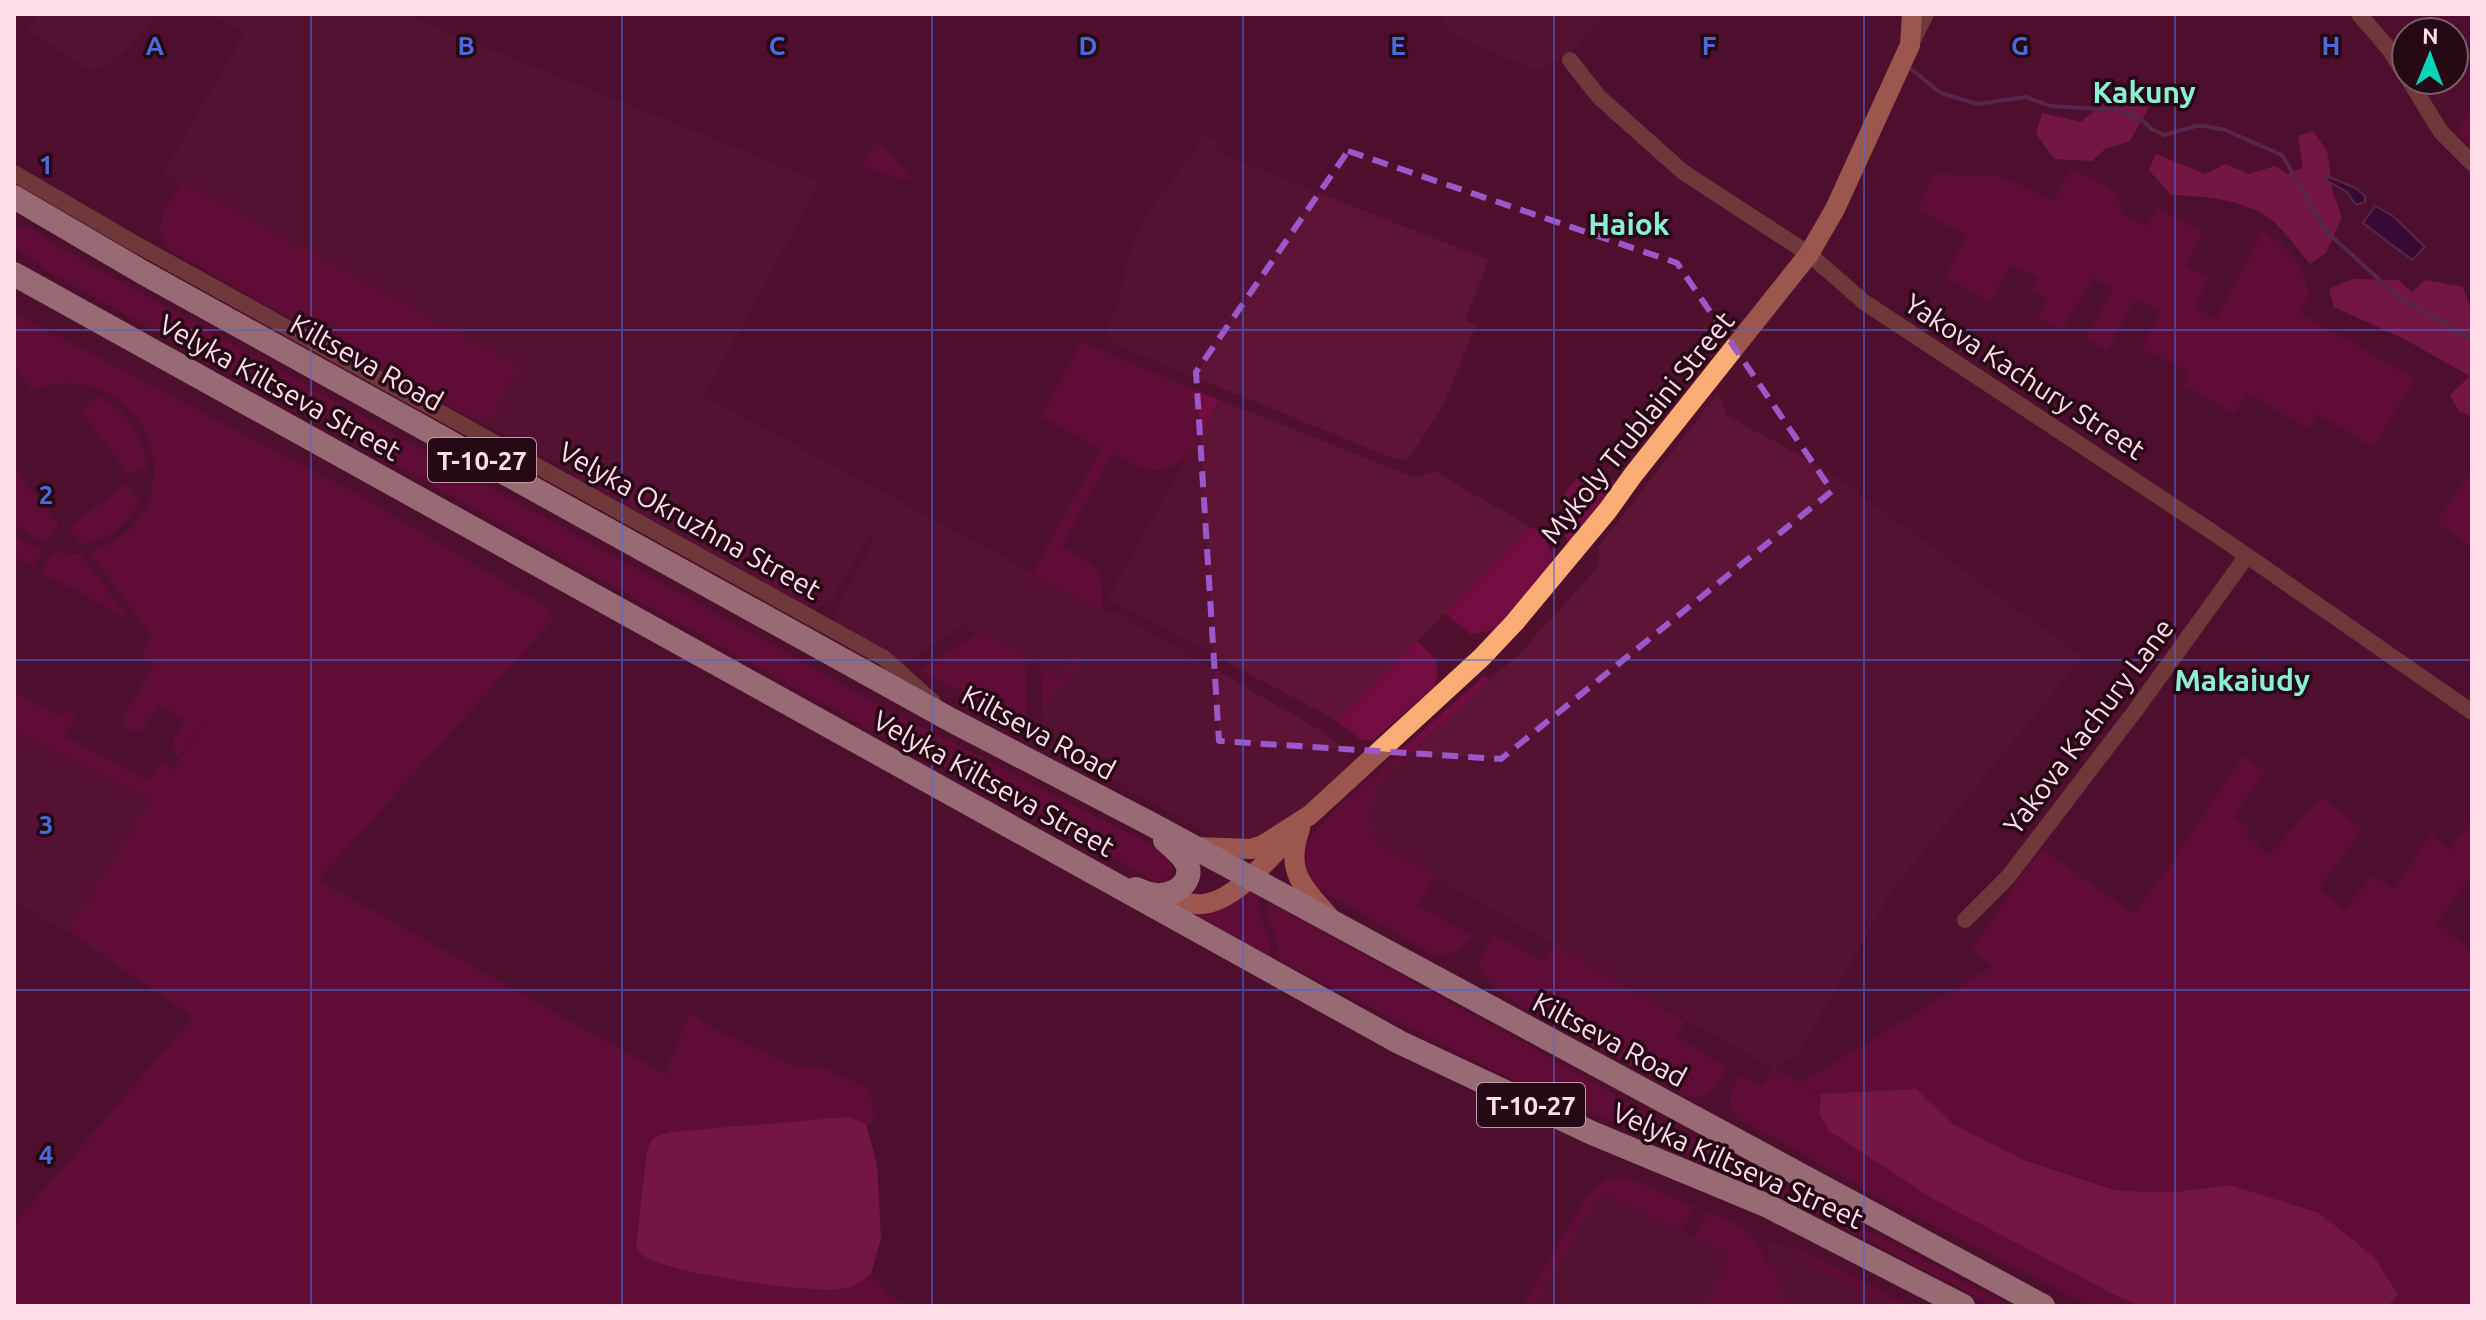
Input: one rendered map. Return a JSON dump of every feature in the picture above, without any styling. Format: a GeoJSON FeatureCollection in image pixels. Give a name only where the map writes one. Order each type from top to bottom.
{"type":"FeatureCollection","features":[{"type":"Feature","properties":{"kind":"highway","name":"Kiltseva Road"},"geometry":{"type":"LineString","coordinates":[[14,197],[951,720],[1334,922],[2043,1306]]}},
{"type":"Feature","properties":{"kind":"highway"},"geometry":{"type":"LineString","coordinates":[[14,214],[68,229]]}},
{"type":"Feature","properties":{"kind":"highway"},"geometry":{"type":"LineString","coordinates":[[14,263],[38,288]]}},
{"type":"Feature","properties":{"kind":"highway","name":"Velyka Kiltseva Street"},"geometry":{"type":"LineString","coordinates":[[14,274],[1399,1042],[1592,1133],[1768,1206],[1963,1306]]}},
{"type":"Feature","properties":{"kind":"highway"},"geometry":{"type":"LineString","coordinates":[[1110,882],[1159,896],[1179,890],[1185,883],[1189,871],[1185,860],[1149,823]]}},
{"type":"Feature","properties":{"kind":"main road"},"geometry":{"type":"LineString","coordinates":[[1910,45],[1912,14]]}},
{"type":"Feature","properties":{"kind":"main road","name":"Mykoly Trublaini Street"},"geometry":{"type":"LineString","coordinates":[[1193,847],[1251,849],[1305,821],[1482,657],[1515,622],[1608,510],[1809,254],[1835,209],[1910,45]]}},
{"type":"Feature","properties":{"kind":"main road"},"geometry":{"type":"LineString","coordinates":[[1159,896],[1188,903],[1207,903],[1235,891],[1305,821]]}},
{"type":"Feature","properties":{"kind":"main road"},"geometry":{"type":"LineString","coordinates":[[1305,821],[1294,847],[1294,869],[1299,880],[1334,922]]}},
{"type":"Feature","properties":{"kind":"street","name":"Mykoly Trublaini Street"},"geometry":{"type":"LineString","coordinates":[[1910,45],[1926,14]]}},
{"type":"Feature","properties":{"kind":"street"},"geometry":{"type":"LineString","coordinates":[[2359,14],[2390,51]]}},
{"type":"Feature","properties":{"kind":"street","name":"Yakova Kachury Street"},"geometry":{"type":"LineString","coordinates":[[1570,60],[1599,97],[1683,172],[1809,254],[1864,302],[2214,533],[2472,712]]}},
{"type":"Feature","properties":{"kind":"street"},"geometry":{"type":"LineString","coordinates":[[2418,96],[2441,132],[2472,163]]}},
{"type":"Feature","properties":{"kind":"street","name":"Velyka Okruzhna Street"},"geometry":{"type":"LineString","coordinates":[[14,173],[148,251],[884,658],[951,720]]}},
{"type":"Feature","properties":{"kind":"street","name":"Yakova Kachury Lane"},"geometry":{"type":"LineString","coordinates":[[1965,920],[2008,877],[2135,711],[2246,557]]}},
{"type":"Feature","properties":{"kind":"highlighted area"},"geometry":{"type":"Polygon","coordinates":[[[1348,151],[1677,263],[1832,491],[1501,759],[1219,741],[1196,372],[1348,151]]]}},
{"type":"Feature","properties":{"kind":"shaded area"},"geometry":{"type":"Polygon","coordinates":[[[40,14],[159,14],[124,52],[93,73],[28,29],[40,14]]]}},
{"type":"Feature","properties":{"kind":"shaded area"},"geometry":{"type":"Polygon","coordinates":[[[211,14],[403,14],[820,182],[704,396],[1101,610],[1118,614],[1320,730],[1347,751],[1352,765],[1339,780],[1264,840],[1215,838],[1043,740],[1042,710],[1055,689],[1064,687],[1078,654],[1063,679],[980,632],[975,635],[965,623],[914,657],[900,660],[890,658],[837,626],[838,604],[873,543],[871,533],[832,599],[820,606],[804,605],[573,477],[574,472],[447,404],[426,396],[169,249],[160,230],[162,216],[181,183],[164,172],[245,32],[211,14]]]}},
{"type":"Feature","properties":{"kind":"shaded area"},"geometry":{"type":"Polygon","coordinates":[[[1437,14],[1606,14],[1567,56],[1537,71],[1455,36],[1437,14]]]}},
{"type":"Feature","properties":{"kind":"shaded area"},"geometry":{"type":"Polygon","coordinates":[[[2127,93],[2149,107],[2130,141],[2105,149],[2092,161],[2054,159],[2036,134],[2042,113],[2081,122],[2111,97],[2127,93]]]}},
{"type":"Feature","properties":{"kind":"shaded area"},"geometry":{"type":"Polygon","coordinates":[[[2472,110],[2472,148],[2456,131],[2472,110]]]}},
{"type":"Feature","properties":{"kind":"shaded area"},"geometry":{"type":"Polygon","coordinates":[[[2313,131],[2327,151],[2333,194],[2342,217],[2326,253],[2310,264],[2278,226],[2262,214],[2224,200],[2171,195],[2149,170],[2156,154],[2205,174],[2226,164],[2249,174],[2275,166],[2287,174],[2303,168],[2298,136],[2313,131]]]}},
{"type":"Feature","properties":{"kind":"shaded area"},"geometry":{"type":"Polygon","coordinates":[[[1205,136],[1219,143],[1216,152],[1489,260],[1465,320],[1476,325],[1445,401],[1411,456],[1405,460],[1395,459],[1116,345],[1106,337],[1106,327],[1119,303],[1127,263],[1143,220],[1205,136]]]}},
{"type":"Feature","properties":{"kind":"shaded area"},"geometry":{"type":"Polygon","coordinates":[[[880,144],[914,182],[866,168],[863,164],[875,145],[880,144]]]}},
{"type":"Feature","properties":{"kind":"shaded area"},"geometry":{"type":"Polygon","coordinates":[[[2071,169],[2107,186],[2115,193],[2124,215],[2147,227],[2157,208],[2203,232],[2186,265],[2209,279],[2195,308],[2216,320],[2263,231],[2282,244],[2295,258],[2306,285],[2309,297],[2300,313],[2416,379],[2373,447],[2318,414],[2307,428],[2247,393],[2234,413],[2183,385],[2190,372],[2141,348],[2160,310],[2136,299],[2108,350],[2085,339],[2113,289],[2093,278],[2064,327],[2058,329],[2037,317],[2048,299],[2030,289],[2037,278],[2012,264],[1990,302],[1945,276],[1967,236],[1918,210],[1933,174],[2001,176],[2053,201],[2071,169]]]}},
{"type":"Feature","properties":{"kind":"shaded area"},"geometry":{"type":"Polygon","coordinates":[[[2329,177],[2356,188],[2365,196],[2365,202],[2356,205],[2347,192],[2326,180],[2329,177]]]}},
{"type":"Feature","properties":{"kind":"shaded area"},"geometry":{"type":"Polygon","coordinates":[[[181,182],[519,366],[488,418],[477,420],[426,396],[169,249],[161,223],[166,207],[181,182]]]}},
{"type":"Feature","properties":{"kind":"shaded area"},"geometry":{"type":"Polygon","coordinates":[[[2375,206],[2393,216],[2425,247],[2412,260],[2363,223],[2375,206]]]}},
{"type":"Feature","properties":{"kind":"shaded area"},"geometry":{"type":"Polygon","coordinates":[[[21,226],[29,227],[64,250],[889,710],[1161,850],[1168,857],[1173,871],[1163,882],[1155,881],[995,792],[878,734],[46,270],[14,246],[14,232],[21,226]]]}},
{"type":"Feature","properties":{"kind":"shaded area"},"geometry":{"type":"Polygon","coordinates":[[[2352,279],[2398,280],[2412,292],[2425,280],[2463,287],[2472,314],[2472,416],[2459,411],[2450,395],[2470,376],[2404,339],[2334,307],[2329,289],[2352,279]]]}},
{"type":"Feature","properties":{"kind":"shaded area"},"geometry":{"type":"Polygon","coordinates":[[[14,313],[357,494],[545,606],[553,619],[318,880],[665,1074],[690,1013],[714,1029],[796,1067],[824,1068],[869,1089],[876,1121],[866,1124],[848,1117],[669,1132],[653,1138],[647,1150],[636,1246],[715,1277],[786,1287],[848,1288],[871,1274],[889,1295],[907,1306],[14,1306],[14,1224],[193,1017],[69,932],[152,800],[14,731],[14,692],[60,717],[64,710],[76,717],[65,736],[148,781],[161,761],[172,768],[168,777],[210,713],[179,757],[173,743],[184,719],[159,705],[141,731],[133,732],[124,726],[123,718],[154,664],[141,656],[152,636],[89,552],[125,533],[147,505],[154,474],[149,442],[133,413],[107,393],[73,384],[31,390],[14,367],[14,313]]]}},
{"type":"Feature","properties":{"kind":"shaded area"},"geometry":{"type":"Polygon","coordinates":[[[1081,342],[1219,400],[1194,446],[1177,464],[1154,470],[1112,454],[1062,546],[1091,564],[1100,575],[1101,610],[1032,574],[1101,449],[1041,416],[1081,342]]]}},
{"type":"Feature","properties":{"kind":"shaded area"},"geometry":{"type":"Polygon","coordinates":[[[1718,393],[1728,416],[1825,469],[2082,657],[1893,889],[1798,1055],[1773,1068],[1377,844],[1369,824],[1372,791],[1386,774],[1520,653],[1599,566],[1599,546],[1718,393]]]}},
{"type":"Feature","properties":{"kind":"shaded area"},"geometry":{"type":"Polygon","coordinates":[[[98,396],[118,409],[133,426],[142,446],[146,469],[128,474],[80,410],[98,396]]]}},
{"type":"Feature","properties":{"kind":"shaded area"},"geometry":{"type":"Polygon","coordinates":[[[1219,400],[1416,478],[1434,471],[1531,527],[1337,721],[1108,598],[1219,400]]]}},
{"type":"Feature","properties":{"kind":"shaded area"},"geometry":{"type":"Polygon","coordinates":[[[584,456],[670,504],[661,511],[647,513],[575,473],[584,456]]]}},
{"type":"Feature","properties":{"kind":"shaded area"},"geometry":{"type":"Polygon","coordinates":[[[14,467],[58,525],[47,542],[31,536],[14,523],[14,467]]]}},
{"type":"Feature","properties":{"kind":"shaded area"},"geometry":{"type":"Polygon","coordinates":[[[2472,471],[2472,548],[2436,521],[2472,471]]]}},
{"type":"Feature","properties":{"kind":"shaded area"},"geometry":{"type":"Polygon","coordinates":[[[1588,473],[1618,482],[1570,548],[1561,515],[1564,496],[1577,479],[1588,473]]]}},
{"type":"Feature","properties":{"kind":"shaded area"},"geometry":{"type":"Polygon","coordinates":[[[126,484],[139,502],[134,510],[123,524],[108,535],[82,544],[69,527],[126,484]]]}},
{"type":"Feature","properties":{"kind":"shaded area"},"geometry":{"type":"Polygon","coordinates":[[[690,515],[799,574],[790,592],[695,539],[689,528],[690,515]]]}},
{"type":"Feature","properties":{"kind":"shaded area"},"geometry":{"type":"Polygon","coordinates":[[[1531,527],[1542,533],[1553,554],[1549,567],[1494,630],[1470,634],[1445,613],[1531,527]]]}},
{"type":"Feature","properties":{"kind":"shaded area"},"geometry":{"type":"Polygon","coordinates":[[[14,534],[43,550],[33,566],[14,556],[14,534]]]}},
{"type":"Feature","properties":{"kind":"shaded area"},"geometry":{"type":"Polygon","coordinates":[[[52,553],[81,554],[130,619],[41,572],[52,553]]]}},
{"type":"Feature","properties":{"kind":"shaded area"},"geometry":{"type":"Polygon","coordinates":[[[980,632],[1025,655],[1027,728],[920,670],[980,632]]]}},
{"type":"Feature","properties":{"kind":"shaded area"},"geometry":{"type":"Polygon","coordinates":[[[1417,641],[1437,666],[1435,686],[1373,740],[1361,740],[1337,721],[1417,641]]]}},
{"type":"Feature","properties":{"kind":"shaded area"},"geometry":{"type":"Polygon","coordinates":[[[1077,653],[1081,656],[1064,688],[1055,689],[1042,710],[1041,668],[1063,678],[1077,653]]]}},
{"type":"Feature","properties":{"kind":"shaded area"},"geometry":{"type":"Polygon","coordinates":[[[1485,675],[1490,680],[1386,774],[1372,791],[1369,824],[1377,844],[1435,876],[1418,905],[1472,936],[1454,952],[1431,953],[1315,887],[1307,875],[1304,854],[1313,834],[1338,807],[1485,675]]]}},
{"type":"Feature","properties":{"kind":"shaded area"},"geometry":{"type":"Polygon","coordinates":[[[14,731],[153,800],[69,932],[14,902],[14,731]]]}},
{"type":"Feature","properties":{"kind":"shaded area"},"geometry":{"type":"Polygon","coordinates":[[[2243,756],[2265,772],[2234,817],[2250,830],[2246,835],[2270,855],[2321,796],[2362,830],[2319,889],[2345,910],[2372,875],[2393,889],[2431,834],[2449,850],[2472,821],[2472,874],[2437,923],[2469,950],[2472,948],[2472,1306],[2388,1306],[2398,1293],[2229,1185],[2173,1192],[2117,1191],[2024,1160],[1953,1124],[1916,1089],[1821,1094],[1811,1089],[1820,1095],[1819,1113],[1829,1131],[1935,1200],[2141,1306],[2090,1306],[1867,1191],[1737,1117],[1730,1101],[1740,1074],[1763,1087],[1773,1068],[1800,1083],[1993,966],[1971,950],[2042,850],[2134,913],[2167,870],[2243,756]]]}},
{"type":"Feature","properties":{"kind":"shaded area"},"geometry":{"type":"Polygon","coordinates":[[[1245,889],[1261,898],[1260,912],[1270,941],[1269,956],[1193,916],[1193,912],[1245,889]]]}},
{"type":"Feature","properties":{"kind":"shaded area"},"geometry":{"type":"Polygon","coordinates":[[[1268,902],[1663,1123],[2010,1306],[1994,1306],[1755,1182],[1518,1082],[1276,959],[1278,952],[1268,917],[1268,902]]]}},
{"type":"Feature","properties":{"kind":"shaded area"},"geometry":{"type":"Polygon","coordinates":[[[1495,935],[1543,961],[1554,944],[1686,1021],[1677,1037],[1728,1068],[1708,1094],[1689,1098],[1518,1004],[1488,981],[1481,967],[1480,959],[1495,935]]]}},
{"type":"Feature","properties":{"kind":"shaded area"},"geometry":{"type":"Polygon","coordinates":[[[1916,1089],[1953,1124],[2024,1160],[2117,1191],[2177,1192],[2229,1185],[2319,1213],[2374,1257],[2398,1294],[2388,1306],[2141,1306],[2115,1295],[1935,1200],[1829,1131],[1819,1113],[1821,1094],[1916,1089]]]}},
{"type":"Feature","properties":{"kind":"shaded area"},"geometry":{"type":"Polygon","coordinates":[[[848,1117],[866,1124],[877,1164],[881,1238],[871,1274],[855,1284],[835,1289],[810,1289],[746,1282],[658,1263],[644,1256],[636,1246],[647,1150],[653,1138],[669,1132],[848,1117]]]}},
{"type":"Feature","properties":{"kind":"shaded area"},"geometry":{"type":"Polygon","coordinates":[[[1626,1177],[1694,1207],[1682,1231],[1600,1192],[1533,1306],[1523,1306],[1586,1197],[1606,1179],[1626,1177]]]}},
{"type":"Feature","properties":{"kind":"shaded area"},"geometry":{"type":"Polygon","coordinates":[[[1600,1191],[1734,1256],[1703,1306],[1533,1306],[1600,1191]]]}},
{"type":"Feature","properties":{"kind":"shaded area"},"geometry":{"type":"Polygon","coordinates":[[[1709,1212],[1752,1235],[1768,1266],[1777,1267],[1782,1295],[1797,1306],[1703,1306],[1733,1256],[1695,1237],[1709,1212]]]}},
{"type":"Feature","properties":{"kind":"shaded area"},"geometry":{"type":"Polygon","coordinates":[[[1769,1242],[1801,1250],[1908,1306],[1766,1306],[1769,1242]]]}},
{"type":"Feature","properties":{"kind":"shaded area"},"geometry":{"type":"Polygon","coordinates":[[[1801,1250],[1908,1306],[1891,1306],[1806,1261],[1801,1250]]]}},
{"type":"Feature","properties":{"kind":"waterway"},"geometry":{"type":"LineString","coordinates":[[1912,70],[1941,93],[1977,104],[2026,97],[2050,106],[2119,110],[2142,120],[2164,135],[2205,126],[2225,130],[2282,155],[2327,232],[2396,295],[2472,340]]}},
{"type":"Feature","properties":{"kind":"district","name":"Kakuny"},"geometry":{"type":"Point","coordinates":[2144,92]}},
{"type":"Feature","properties":{"kind":"district","name":"Haiok"},"geometry":{"type":"Point","coordinates":[1629,224]}},
{"type":"Feature","properties":{"kind":"district","name":"Makaiudy"},"geometry":{"type":"Point","coordinates":[2242,680]}}]}
